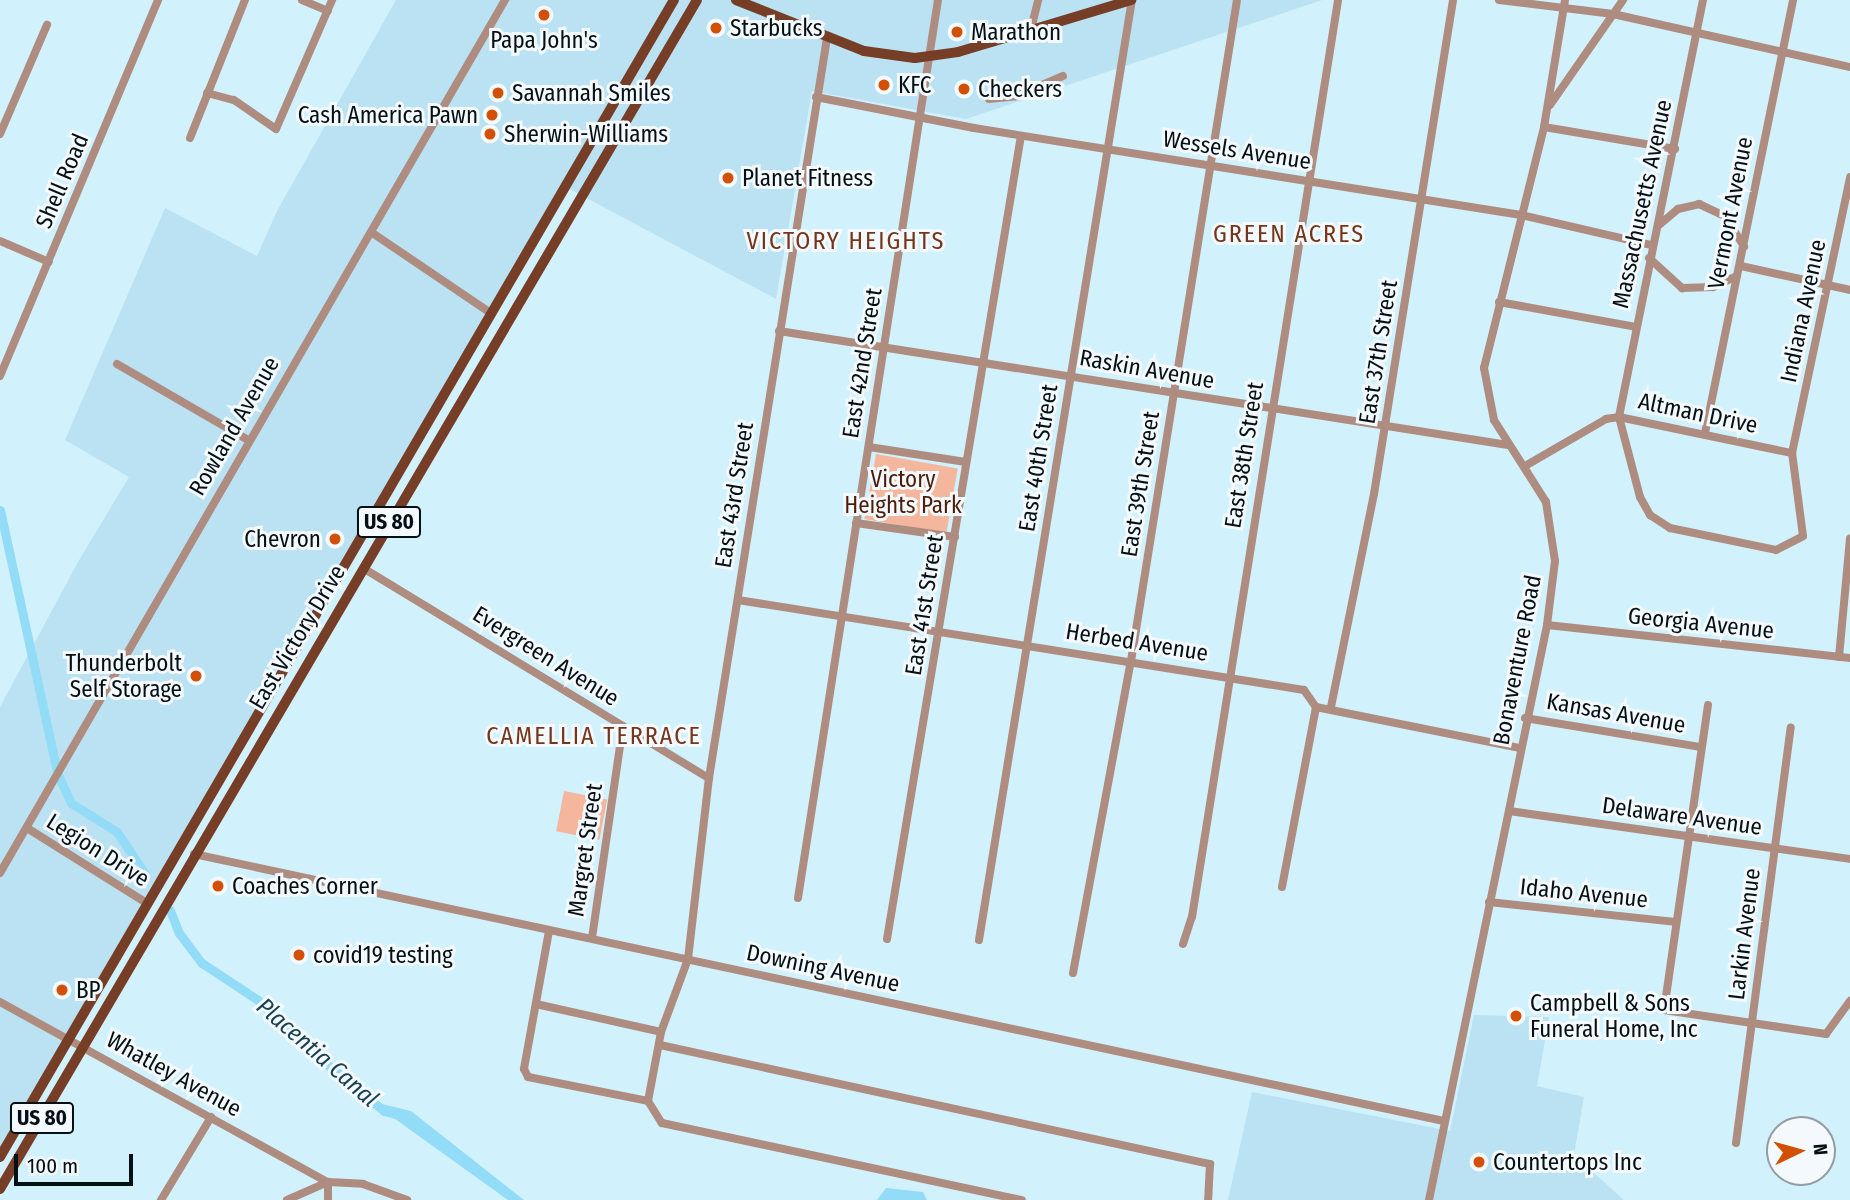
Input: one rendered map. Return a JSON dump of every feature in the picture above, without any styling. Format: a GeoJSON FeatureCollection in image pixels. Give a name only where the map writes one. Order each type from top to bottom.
{"type":"FeatureCollection","features":[{"type":"Feature","properties":{"kind":"main road","name":"East Victory Drive"},"geometry":{"type":"LineString","coordinates":[[0,1157],[211,791],[432,421],[674,0]]}},
{"type":"Feature","properties":{"kind":"main road","name":"East Victory Drive"},"geometry":{"type":"LineString","coordinates":[[0,1189],[696,0]]}},
{"type":"Feature","properties":{"kind":"main road"},"geometry":{"type":"LineString","coordinates":[[736,0],[827,38],[888,56],[929,57],[1131,0]]}},
{"type":"Feature","properties":{"kind":"main road"},"geometry":{"type":"LineString","coordinates":[[432,421],[445,428]]}},
{"type":"Feature","properties":{"kind":"main road"},"geometry":{"type":"LineString","coordinates":[[307,630],[321,639]]}},
{"type":"Feature","properties":{"kind":"main road"},"geometry":{"type":"LineString","coordinates":[[194,854],[190,845],[211,807],[211,791]]}},
{"type":"Feature","properties":{"kind":"street","name":"Shell Road"},"geometry":{"type":"LineString","coordinates":[[0,376],[158,0]]}},
{"type":"Feature","properties":{"kind":"street"},"geometry":{"type":"LineString","coordinates":[[190,138],[245,0]]}},
{"type":"Feature","properties":{"kind":"street"},"geometry":{"type":"LineString","coordinates":[[302,0],[328,11]]}},
{"type":"Feature","properties":{"kind":"street"},"geometry":{"type":"LineString","coordinates":[[207,93],[234,100],[276,129],[332,0]]}},
{"type":"Feature","properties":{"kind":"street","name":"Rowland Avenue"},"geometry":{"type":"LineString","coordinates":[[0,873],[248,440],[505,0]]}},
{"type":"Feature","properties":{"kind":"street","name":"East 42nd Street"},"geometry":{"type":"LineString","coordinates":[[798,898],[883,347],[923,116],[937,0]]}},
{"type":"Feature","properties":{"kind":"street"},"geometry":{"type":"LineString","coordinates":[[1031,29],[1038,0]]}},
{"type":"Feature","properties":{"kind":"street","name":"East 40th Street"},"geometry":{"type":"LineString","coordinates":[[979,940],[1131,0]]}},
{"type":"Feature","properties":{"kind":"street","name":"East 39th Street"},"geometry":{"type":"LineString","coordinates":[[1073,973],[1130,661],[1213,164],[1237,0]]}},
{"type":"Feature","properties":{"kind":"street","name":"East 38th Street"},"geometry":{"type":"LineString","coordinates":[[1183,944],[1192,917],[1228,675],[1338,0]]}},
{"type":"Feature","properties":{"kind":"street","name":"East 37th Street"},"geometry":{"type":"LineString","coordinates":[[1331,707],[1385,426],[1453,0]]}},
{"type":"Feature","properties":{"kind":"street"},"geometry":{"type":"LineString","coordinates":[[1499,0],[1564,5],[1613,14],[1850,67]]}},
{"type":"Feature","properties":{"kind":"street","name":"Bonaventure Road"},"geometry":{"type":"LineString","coordinates":[[1429,1200],[1509,811],[1525,718],[1547,625],[1555,543],[1546,502],[1494,420],[1484,384],[1489,338],[1548,108],[1623,0]]}},
{"type":"Feature","properties":{"kind":"street","name":"Massachusetts Avenue"},"geometry":{"type":"LineString","coordinates":[[1619,417],[1651,245],[1675,149],[1703,0]]}},
{"type":"Feature","properties":{"kind":"street","name":"Vermont Avenue"},"geometry":{"type":"LineString","coordinates":[[1705,433],[1793,0]]}},
{"type":"Feature","properties":{"kind":"street"},"geometry":{"type":"LineString","coordinates":[[1548,108],[1564,5]]}},
{"type":"Feature","properties":{"kind":"street"},"geometry":{"type":"LineString","coordinates":[[0,134],[47,25]]}},
{"type":"Feature","properties":{"kind":"street","name":"East 43rd Street"},"geometry":{"type":"LineString","coordinates":[[648,1101],[661,1032],[688,959],[709,778],[827,38]]}},
{"type":"Feature","properties":{"kind":"street"},"geometry":{"type":"LineString","coordinates":[[989,99],[1016,96],[1062,76]]}},
{"type":"Feature","properties":{"kind":"street","name":"Wessels Avenue"},"geometry":{"type":"LineString","coordinates":[[816,97],[1021,136],[1108,147],[1521,215],[1651,245]]}},
{"type":"Feature","properties":{"kind":"street"},"geometry":{"type":"LineString","coordinates":[[1544,127],[1675,149]]}},
{"type":"Feature","properties":{"kind":"street","name":"East 41st Street"},"geometry":{"type":"LineString","coordinates":[[887,939],[1021,136]]}},
{"type":"Feature","properties":{"kind":"street","name":"Indiana Avenue"},"geometry":{"type":"LineString","coordinates":[[1792,453],[1850,177]]}},
{"type":"Feature","properties":{"kind":"street"},"geometry":{"type":"LineString","coordinates":[[1657,229],[1664,218],[1699,204],[1725,216],[1744,247]]}},
{"type":"Feature","properties":{"kind":"street"},"geometry":{"type":"LineString","coordinates":[[370,232],[492,314]]}},
{"type":"Feature","properties":{"kind":"street"},"geometry":{"type":"LineString","coordinates":[[0,241],[49,262]]}},
{"type":"Feature","properties":{"kind":"street"},"geometry":{"type":"LineString","coordinates":[[1649,258],[1682,288],[1713,287],[1737,276]]}},
{"type":"Feature","properties":{"kind":"street"},"geometry":{"type":"LineString","coordinates":[[1741,266],[1829,287],[1850,289]]}},
{"type":"Feature","properties":{"kind":"street"},"geometry":{"type":"LineString","coordinates":[[1499,302],[1636,327]]}},
{"type":"Feature","properties":{"kind":"street","name":"Raskin Avenue"},"geometry":{"type":"LineString","coordinates":[[779,331],[1071,374],[1173,395],[1508,445]]}},
{"type":"Feature","properties":{"kind":"street"},"geometry":{"type":"LineString","coordinates":[[117,364],[248,440]]}},
{"type":"Feature","properties":{"kind":"street"},"geometry":{"type":"LineString","coordinates":[[1619,417],[1630,469],[1650,515],[1670,528],[1694,534],[1776,550],[1793,545],[1803,536],[1792,453]]}},
{"type":"Feature","properties":{"kind":"street","name":"Altman Drive"},"geometry":{"type":"LineString","coordinates":[[1525,466],[1606,419],[1619,417],[1792,453]]}},
{"type":"Feature","properties":{"kind":"street"},"geometry":{"type":"LineString","coordinates":[[869,447],[966,462]]}},
{"type":"Feature","properties":{"kind":"street"},"geometry":{"type":"LineString","coordinates":[[856,523],[955,537]]}},
{"type":"Feature","properties":{"kind":"street"},"geometry":{"type":"LineString","coordinates":[[1839,657],[1850,540]]}},
{"type":"Feature","properties":{"kind":"street","name":"Evergreen Avenue"},"geometry":{"type":"LineString","coordinates":[[363,568],[709,778]]}},
{"type":"Feature","properties":{"kind":"street","name":"Herbed Avenue"},"geometry":{"type":"LineString","coordinates":[[738,600],[843,613],[1228,675],[1304,690],[1316,708]]}},
{"type":"Feature","properties":{"kind":"street","name":"Georgia Avenue"},"geometry":{"type":"LineString","coordinates":[[1547,625],[1850,658]]}},
{"type":"Feature","properties":{"kind":"street"},"geometry":{"type":"LineString","coordinates":[[1708,705],[1664,1010],[1753,1021],[1826,1034],[1850,1001]]}},
{"type":"Feature","properties":{"kind":"street"},"geometry":{"type":"LineString","coordinates":[[1282,887],[1316,708],[1331,707],[1519,748]]}},
{"type":"Feature","properties":{"kind":"street","name":"Kansas Avenue"},"geometry":{"type":"LineString","coordinates":[[1525,718],[1700,747]]}},
{"type":"Feature","properties":{"kind":"street","name":"Margret Street"},"geometry":{"type":"LineString","coordinates":[[592,938],[623,726]]}},
{"type":"Feature","properties":{"kind":"street","name":"Larkin Avenue"},"geometry":{"type":"LineString","coordinates":[[1736,1143],[1734,1132],[1753,1021],[1791,728]]}},
{"type":"Feature","properties":{"kind":"street","name":"Delaware Avenue"},"geometry":{"type":"LineString","coordinates":[[1509,811],[1850,859]]}},
{"type":"Feature","properties":{"kind":"street","name":"Legion Drive"},"geometry":{"type":"LineString","coordinates":[[27,828],[148,904]]}},
{"type":"Feature","properties":{"kind":"street","name":"Downing Avenue"},"geometry":{"type":"LineString","coordinates":[[194,854],[549,932],[592,938],[1444,1121]]}},
{"type":"Feature","properties":{"kind":"street","name":"Idaho Avenue"},"geometry":{"type":"LineString","coordinates":[[1489,902],[1675,922]]}},
{"type":"Feature","properties":{"kind":"street"},"geometry":{"type":"LineString","coordinates":[[549,932],[524,1069],[528,1077],[648,1101],[662,1123],[1021,1200]]}},
{"type":"Feature","properties":{"kind":"street","name":"Whatley Avenue"},"geometry":{"type":"LineString","coordinates":[[0,1002],[327,1182]]}},
{"type":"Feature","properties":{"kind":"street"},"geometry":{"type":"LineString","coordinates":[[536,1004],[661,1032]]}},
{"type":"Feature","properties":{"kind":"street"},"geometry":{"type":"LineString","coordinates":[[660,1045],[1210,1164],[1208,1200]]}},
{"type":"Feature","properties":{"kind":"street"},"geometry":{"type":"LineString","coordinates":[[161,1200],[211,1117]]}},
{"type":"Feature","properties":{"kind":"street"},"geometry":{"type":"LineString","coordinates":[[287,1200],[327,1182],[363,1184],[407,1200]]}},
{"type":"Feature","properties":{"kind":"street"},"geometry":{"type":"LineString","coordinates":[[327,1182],[328,1200]]}},
{"type":"Feature","properties":{"kind":"shaded area"},"geometry":{"type":"Polygon","coordinates":[[[396,0],[1322,0],[966,119],[812,91],[776,299],[564,186],[0,1151],[0,707],[78,562],[129,477],[65,440],[165,208],[257,256],[277,211],[396,0]]]}},
{"type":"Feature","properties":{"kind":"shaded area"},"geometry":{"type":"Polygon","coordinates":[[[1474,1015],[1549,1017],[1537,1086],[1584,1097],[1574,1155],[1624,1200],[1228,1200],[1252,1092],[1450,1131],[1474,1015]]]}},
{"type":"Feature","properties":{"kind":"green space","name":"Victory Heights Park"},"geometry":{"type":"Polygon","coordinates":[[[876,454],[958,468],[946,533],[865,519],[876,454]]]}},
{"type":"Feature","properties":{"kind":"green space"},"geometry":{"type":"Polygon","coordinates":[[[564,791],[607,799],[599,840],[556,831],[564,791]]]}},
{"type":"Feature","properties":{"kind":"water"},"geometry":{"type":"Polygon","coordinates":[[[315,1052],[382,1104],[411,1111],[524,1200],[508,1200],[384,1111],[315,1052]]]}},
{"type":"Feature","properties":{"kind":"water"},"geometry":{"type":"Polygon","coordinates":[[[886,1188],[923,1192],[927,1200],[877,1200],[886,1188]]]}},
{"type":"Feature","properties":{"kind":"waterway","name":"Placentia Canal"},"geometry":{"type":"LineString","coordinates":[[0,510],[58,775],[71,803],[117,832],[145,874]]}},
{"type":"Feature","properties":{"kind":"waterway","name":"Placentia Canal"},"geometry":{"type":"LineString","coordinates":[[170,910],[179,933],[202,963],[258,1000],[288,1032],[384,1111],[395,1114]]}},
{"type":"Feature","properties":{"kind":"place","name":"Papa John's"},"geometry":{"type":"Point","coordinates":[544,15]}},
{"type":"Feature","properties":{"kind":"place","name":"Starbucks"},"geometry":{"type":"Point","coordinates":[716,28]}},
{"type":"Feature","properties":{"kind":"place","name":"Marathon"},"geometry":{"type":"Point","coordinates":[957,32]}},
{"type":"Feature","properties":{"kind":"place","name":"KFC"},"geometry":{"type":"Point","coordinates":[884,85]}},
{"type":"Feature","properties":{"kind":"place","name":"Checkers"},"geometry":{"type":"Point","coordinates":[964,89]}},
{"type":"Feature","properties":{"kind":"place","name":"Savannah Smiles"},"geometry":{"type":"Point","coordinates":[498,93]}},
{"type":"Feature","properties":{"kind":"place","name":"Cash America Pawn"},"geometry":{"type":"Point","coordinates":[492,115]}},
{"type":"Feature","properties":{"kind":"place","name":"Sherwin-Williams"},"geometry":{"type":"Point","coordinates":[490,134]}},
{"type":"Feature","properties":{"kind":"place","name":"Planet Fitness"},"geometry":{"type":"Point","coordinates":[728,178]}},
{"type":"Feature","properties":{"kind":"place","name":"Chevron"},"geometry":{"type":"Point","coordinates":[335,539]}},
{"type":"Feature","properties":{"kind":"place","name":"Thunderbolt Self Storage"},"geometry":{"type":"Point","coordinates":[196,676]}},
{"type":"Feature","properties":{"kind":"place","name":"Coaches Corner"},"geometry":{"type":"Point","coordinates":[218,886]}},
{"type":"Feature","properties":{"kind":"place","name":"covid19 testing"},"geometry":{"type":"Point","coordinates":[299,955]}},
{"type":"Feature","properties":{"kind":"place","name":"BP"},"geometry":{"type":"Point","coordinates":[62,990]}},
{"type":"Feature","properties":{"kind":"place","name":"Campbell & Sons Funeral Home, Inc"},"geometry":{"type":"Point","coordinates":[1516,1016]}},
{"type":"Feature","properties":{"kind":"place","name":"Countertops Inc"},"geometry":{"type":"Point","coordinates":[1479,1162]}},
{"type":"Feature","properties":{"kind":"district","name":"GREEN ACRES"},"geometry":{"type":"Point","coordinates":[1289,235]}},
{"type":"Feature","properties":{"kind":"district","name":"VICTORY HEIGHTS"},"geometry":{"type":"Point","coordinates":[846,242]}},
{"type":"Feature","properties":{"kind":"district","name":"CAMELLIA TERRACE"},"geometry":{"type":"Point","coordinates":[594,737]}}]}
